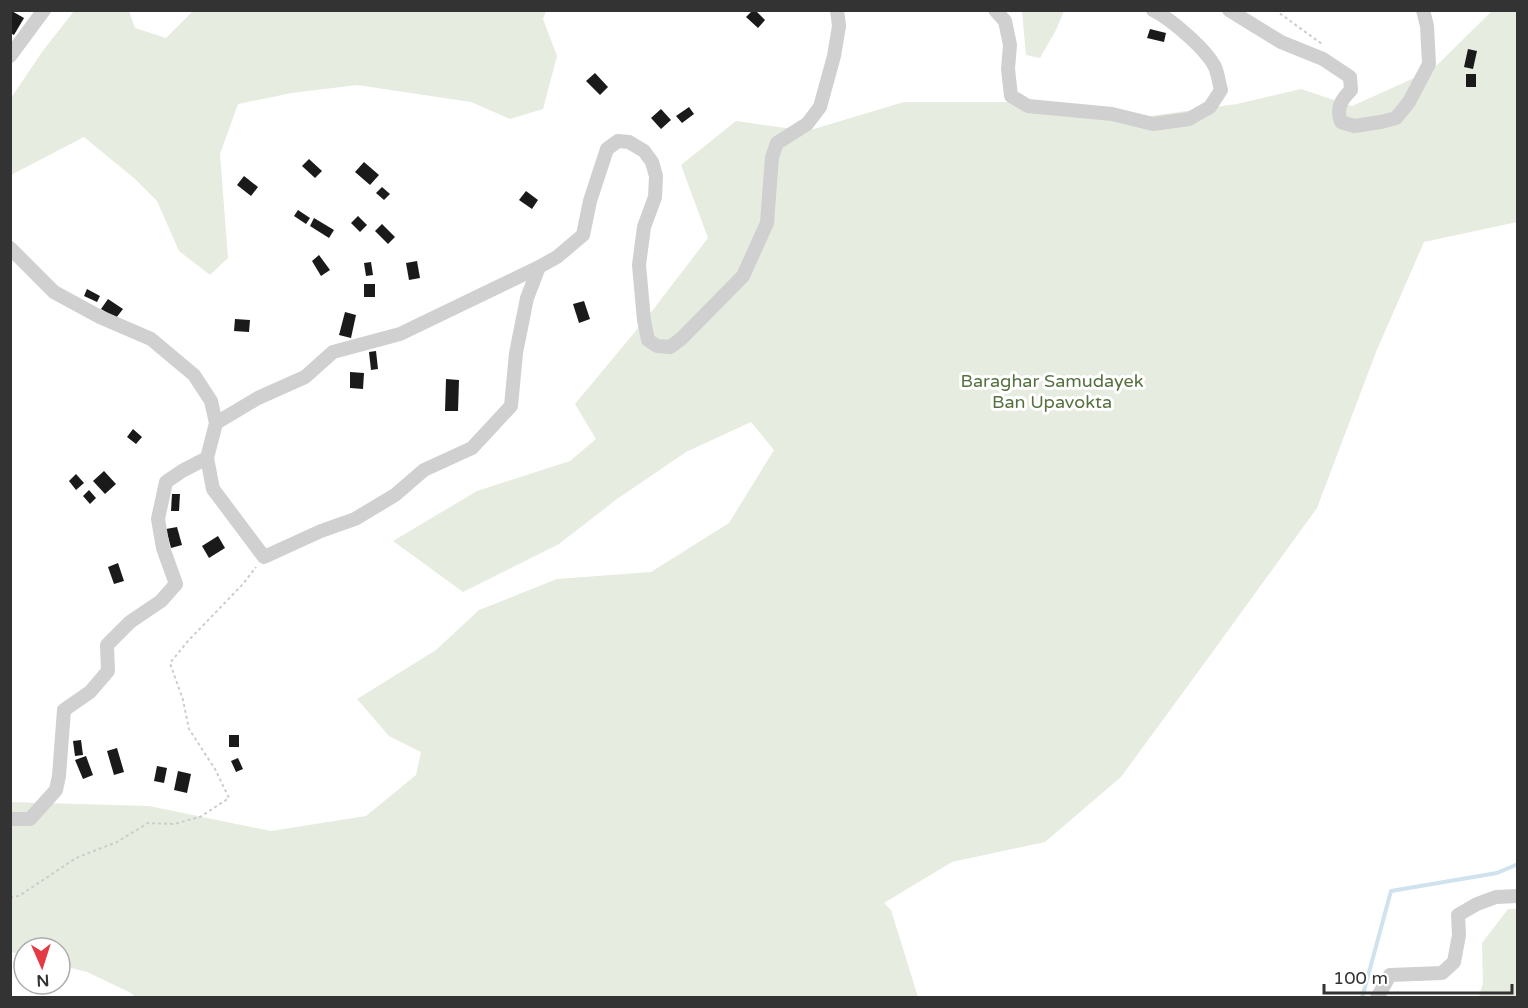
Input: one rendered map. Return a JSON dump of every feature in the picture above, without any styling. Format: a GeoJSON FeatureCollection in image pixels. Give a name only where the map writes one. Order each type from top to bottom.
{"type":"FeatureCollection","features":[{"type":"Feature","properties":{"kind":"street"},"geometry":{"type":"LineString","coordinates":[[10,56],[44,10]]}},
{"type":"Feature","properties":{"kind":"street"},"geometry":{"type":"LineString","coordinates":[[216,423],[258,398],[305,377],[333,352],[400,334],[557,257],[583,236],[590,201],[607,149],[618,141],[629,142],[644,151],[652,162],[656,176],[655,197],[644,228],[639,265],[648,340],[657,346],[670,347],[681,339],[743,276],[767,223],[772,157],[777,143],[807,124],[820,107],[839,26],[837,10]]}},
{"type":"Feature","properties":{"kind":"street"},"geometry":{"type":"LineString","coordinates":[[995,10],[1005,21],[1010,45],[1008,69],[1011,96],[1019,101],[1028,106],[1112,114],[1153,124],[1189,119],[1210,107],[1221,90],[1215,67],[1199,46],[1153,10]]}},
{"type":"Feature","properties":{"kind":"street"},"geometry":{"type":"LineString","coordinates":[[1228,10],[1281,42],[1323,59],[1350,77],[1351,90],[1343,98],[1338,109],[1341,122],[1354,126],[1396,118],[1409,102],[1429,64],[1427,26],[1423,10]]}},
{"type":"Feature","properties":{"kind":"street"},"geometry":{"type":"LineString","coordinates":[[10,248],[54,292],[151,339],[194,375],[211,401],[216,423],[207,458],[213,489],[264,557],[321,531],[355,519],[395,495],[424,470],[472,448],[511,406],[516,353],[526,298],[539,267]]}},
{"type":"Feature","properties":{"kind":"street"},"geometry":{"type":"LineString","coordinates":[[10,819],[30,819],[56,790],[64,710],[90,692],[108,671],[107,645],[130,622],[161,601],[176,584],[163,548],[158,519],[166,482],[207,458]]}},
{"type":"Feature","properties":{"kind":"street"},"geometry":{"type":"LineString","coordinates":[[1377,998],[1390,975],[1442,973],[1454,962],[1459,935],[1458,915],[1496,897],[1518,896]]}},
{"type":"Feature","properties":{"kind":"path"},"geometry":{"type":"LineString","coordinates":[[10,897],[19,896],[76,858],[117,842],[148,823],[174,824],[200,817],[229,798],[215,769],[189,729],[183,700],[170,663],[243,584],[264,557]]}},
{"type":"Feature","properties":{"kind":"green space"},"geometry":{"type":"Polygon","coordinates":[[[74,11],[129,11],[135,28],[166,38],[193,11],[546,11],[543,19],[557,56],[543,109],[510,119],[471,102],[357,85],[292,93],[238,104],[220,154],[228,258],[210,275],[179,251],[157,201],[135,179],[84,137],[11,175],[11,98],[42,52],[74,11]]]}},
{"type":"Feature","properties":{"kind":"green space"},"geometry":{"type":"Polygon","coordinates":[[[1022,11],[1064,11],[1040,58],[1026,55],[1022,11]]]}},
{"type":"Feature","properties":{"kind":"green space","name":"Baraghar Samudayek Ban Upavokta"},"geometry":{"type":"Polygon","coordinates":[[[1492,11],[1517,11],[1517,222],[1424,242],[1376,352],[1317,508],[1121,777],[1045,842],[952,862],[884,903],[891,910],[918,997],[135,997],[87,972],[72,968],[72,936],[12,936],[11,952],[10,802],[149,806],[271,831],[366,816],[416,775],[421,752],[389,736],[357,699],[436,650],[479,610],[557,579],[651,572],[729,523],[774,450],[751,422],[686,452],[617,499],[559,544],[463,592],[393,541],[477,491],[570,461],[596,439],[575,404],[649,315],[708,238],[681,165],[736,121],[807,131],[904,102],[1015,102],[1143,117],[1237,104],[1301,89],[1352,106],[1432,70],[1492,11]]]}},
{"type":"Feature","properties":{"kind":"green space"},"geometry":{"type":"Polygon","coordinates":[[[1508,909],[1517,909],[1517,997],[1479,997],[1483,983],[1482,943],[1508,909]]]}},
{"type":"Feature","properties":{"kind":"building"},"geometry":{"type":"Polygon","coordinates":[[[10,10],[24,18],[14,35],[10,33],[10,10]]]}},
{"type":"Feature","properties":{"kind":"building"},"geometry":{"type":"Polygon","coordinates":[[[753,10],[765,20],[758,28],[746,17],[753,10]]]}},
{"type":"Feature","properties":{"kind":"building"},"geometry":{"type":"Polygon","coordinates":[[[1150,29],[1166,33],[1164,42],[1147,38],[1150,29]]]}},
{"type":"Feature","properties":{"kind":"building"},"geometry":{"type":"Polygon","coordinates":[[[1468,49],[1477,51],[1473,69],[1464,67],[1468,49]]]}},
{"type":"Feature","properties":{"kind":"building"},"geometry":{"type":"Polygon","coordinates":[[[595,73],[608,87],[600,95],[586,81],[595,73]]]}},
{"type":"Feature","properties":{"kind":"building"},"geometry":{"type":"Polygon","coordinates":[[[1466,74],[1476,74],[1476,87],[1466,87],[1466,74]]]}},
{"type":"Feature","properties":{"kind":"building"},"geometry":{"type":"Polygon","coordinates":[[[689,107],[694,114],[682,123],[676,116],[689,107]]]}},
{"type":"Feature","properties":{"kind":"building"},"geometry":{"type":"Polygon","coordinates":[[[661,109],[671,120],[661,129],[651,118],[661,109]]]}},
{"type":"Feature","properties":{"kind":"building"},"geometry":{"type":"Polygon","coordinates":[[[309,159],[322,171],[315,178],[302,166],[309,159]]]}},
{"type":"Feature","properties":{"kind":"building"},"geometry":{"type":"Polygon","coordinates":[[[364,162],[379,175],[370,185],[355,172],[364,162]]]}},
{"type":"Feature","properties":{"kind":"building"},"geometry":{"type":"Polygon","coordinates":[[[244,176],[258,187],[251,196],[237,185],[244,176]]]}},
{"type":"Feature","properties":{"kind":"building"},"geometry":{"type":"Polygon","coordinates":[[[382,187],[390,194],[384,200],[376,193],[382,187]]]}},
{"type":"Feature","properties":{"kind":"building"},"geometry":{"type":"Polygon","coordinates":[[[526,191],[538,200],[532,209],[519,200],[526,191]]]}},
{"type":"Feature","properties":{"kind":"building"},"geometry":{"type":"Polygon","coordinates":[[[298,210],[310,218],[306,224],[294,216],[298,210]]]}},
{"type":"Feature","properties":{"kind":"building"},"geometry":{"type":"Polygon","coordinates":[[[358,216],[367,225],[360,232],[351,223],[358,216]]]}},
{"type":"Feature","properties":{"kind":"building"},"geometry":{"type":"Polygon","coordinates":[[[314,218],[334,230],[329,238],[310,226],[314,218]]]}},
{"type":"Feature","properties":{"kind":"building"},"geometry":{"type":"Polygon","coordinates":[[[382,224],[395,237],[388,244],[375,231],[382,224]]]}},
{"type":"Feature","properties":{"kind":"building"},"geometry":{"type":"Polygon","coordinates":[[[319,255],[330,270],[321,276],[312,261],[319,255]]]}},
{"type":"Feature","properties":{"kind":"building"},"geometry":{"type":"Polygon","coordinates":[[[417,261],[420,278],[409,280],[406,263],[417,261]]]}},
{"type":"Feature","properties":{"kind":"building"},"geometry":{"type":"Polygon","coordinates":[[[371,262],[373,275],[366,276],[364,263],[371,262]]]}},
{"type":"Feature","properties":{"kind":"building"},"geometry":{"type":"Polygon","coordinates":[[[364,284],[375,284],[375,297],[364,297],[364,284]]]}},
{"type":"Feature","properties":{"kind":"building"},"geometry":{"type":"Polygon","coordinates":[[[87,289],[100,296],[97,302],[84,296],[87,289]]]}},
{"type":"Feature","properties":{"kind":"building"},"geometry":{"type":"Polygon","coordinates":[[[108,299],[123,309],[116,318],[101,309],[108,299]]]}},
{"type":"Feature","properties":{"kind":"building"},"geometry":{"type":"Polygon","coordinates":[[[584,301],[590,319],[579,323],[573,304],[584,301]]]}},
{"type":"Feature","properties":{"kind":"building"},"geometry":{"type":"Polygon","coordinates":[[[345,312],[356,315],[351,338],[339,335],[345,312]]]}},
{"type":"Feature","properties":{"kind":"building"},"geometry":{"type":"Polygon","coordinates":[[[235,319],[250,320],[249,332],[234,331],[235,319]]]}},
{"type":"Feature","properties":{"kind":"building"},"geometry":{"type":"Polygon","coordinates":[[[376,351],[378,369],[371,370],[369,352],[376,351]]]}},
{"type":"Feature","properties":{"kind":"building"},"geometry":{"type":"Polygon","coordinates":[[[350,372],[364,373],[363,389],[350,388],[350,372]]]}},
{"type":"Feature","properties":{"kind":"building"},"geometry":{"type":"Polygon","coordinates":[[[446,379],[459,380],[458,411],[445,411],[446,379]]]}},
{"type":"Feature","properties":{"kind":"building"},"geometry":{"type":"Polygon","coordinates":[[[133,429],[142,437],[136,444],[127,437],[133,429]]]}},
{"type":"Feature","properties":{"kind":"building"},"geometry":{"type":"Polygon","coordinates":[[[104,471],[116,484],[105,494],[93,481],[104,471]]]}},
{"type":"Feature","properties":{"kind":"building"},"geometry":{"type":"Polygon","coordinates":[[[76,474],[84,483],[76,490],[69,481],[76,474]]]}},
{"type":"Feature","properties":{"kind":"building"},"geometry":{"type":"Polygon","coordinates":[[[89,490],[96,498],[90,504],[83,496],[89,490]]]}},
{"type":"Feature","properties":{"kind":"building"},"geometry":{"type":"Polygon","coordinates":[[[172,494],[180,494],[179,511],[171,511],[172,494]]]}},
{"type":"Feature","properties":{"kind":"building"},"geometry":{"type":"Polygon","coordinates":[[[177,527],[182,545],[171,548],[166,529],[177,527]]]}},
{"type":"Feature","properties":{"kind":"building"},"geometry":{"type":"Polygon","coordinates":[[[218,536],[225,548],[209,558],[202,546],[218,536]]]}},
{"type":"Feature","properties":{"kind":"building"},"geometry":{"type":"Polygon","coordinates":[[[118,563],[124,581],[114,584],[108,567],[118,563]]]}},
{"type":"Feature","properties":{"kind":"building"},"geometry":{"type":"Polygon","coordinates":[[[229,735],[239,735],[239,747],[229,747],[229,735]]]}},
{"type":"Feature","properties":{"kind":"building"},"geometry":{"type":"Polygon","coordinates":[[[81,740],[83,755],[75,756],[73,741],[81,740]]]}},
{"type":"Feature","properties":{"kind":"building"},"geometry":{"type":"Polygon","coordinates":[[[117,748],[124,772],[114,775],[107,751],[117,748]]]}},
{"type":"Feature","properties":{"kind":"building"},"geometry":{"type":"Polygon","coordinates":[[[86,756],[93,775],[83,779],[75,760],[86,756]]]}},
{"type":"Feature","properties":{"kind":"building"},"geometry":{"type":"Polygon","coordinates":[[[238,758],[243,769],[236,772],[231,761],[238,758]]]}},
{"type":"Feature","properties":{"kind":"building"},"geometry":{"type":"Polygon","coordinates":[[[157,766],[167,768],[164,783],[154,781],[157,766]]]}},
{"type":"Feature","properties":{"kind":"building"},"geometry":{"type":"Polygon","coordinates":[[[178,771],[191,774],[187,793],[174,790],[178,771]]]}},
{"type":"Feature","properties":{"kind":"waterway"},"geometry":{"type":"LineString","coordinates":[[1362,998],[1391,891],[1497,873],[1518,864]]}}]}
